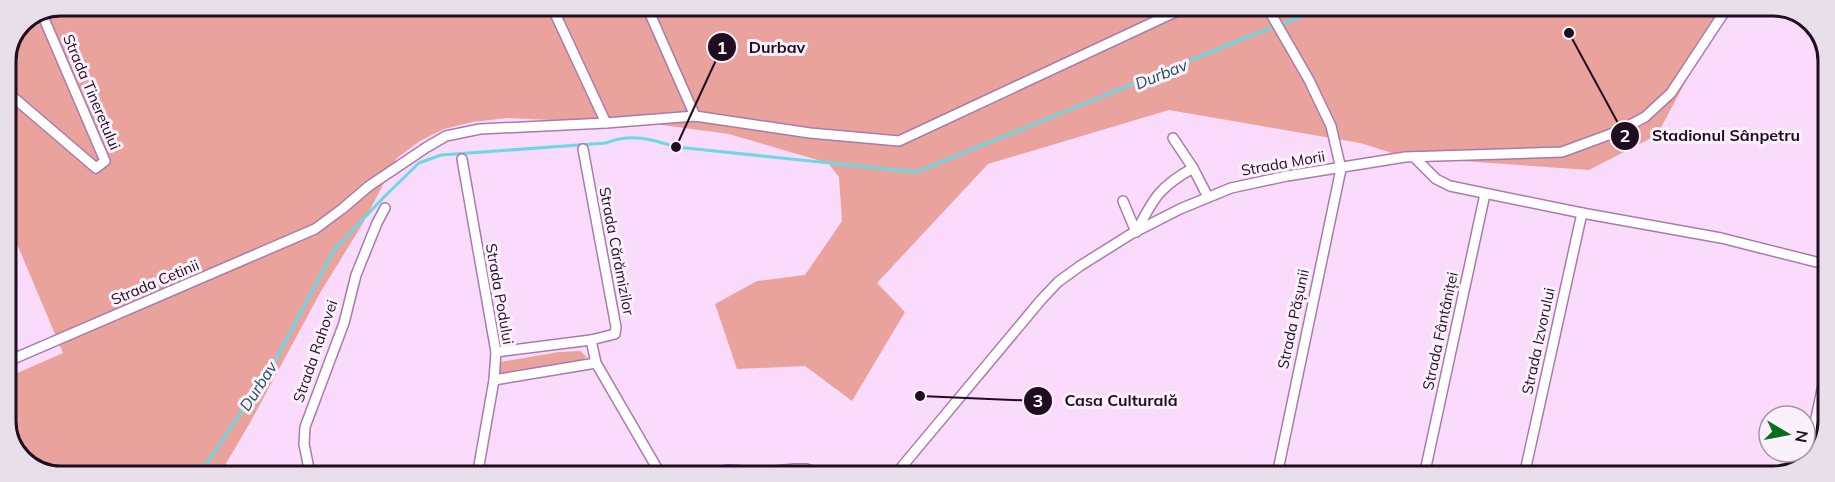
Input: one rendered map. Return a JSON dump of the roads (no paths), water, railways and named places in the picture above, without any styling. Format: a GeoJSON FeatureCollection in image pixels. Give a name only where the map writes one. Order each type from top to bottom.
{"type":"FeatureCollection","features":[{"type":"Feature","properties":{"kind":"street"},"geometry":{"type":"LineString","coordinates":[[557,16],[606,123]]}},
{"type":"Feature","properties":{"kind":"street"},"geometry":{"type":"LineString","coordinates":[[651,16],[695,116]]}},
{"type":"Feature","properties":{"kind":"street","name":"Strada Cetinii"},"geometry":{"type":"LineString","coordinates":[[17,357],[315,229],[369,186],[446,136],[491,128],[695,116],[810,133],[899,141],[1167,16]]}},
{"type":"Feature","properties":{"kind":"street"},"geometry":{"type":"LineString","coordinates":[[1271,16],[1309,80],[1331,126],[1341,169]]}},
{"type":"Feature","properties":{"kind":"street","name":"Strada Morii"},"geometry":{"type":"LineString","coordinates":[[903,466],[983,367],[1058,282],[1137,232],[1208,196],[1254,182],[1414,157],[1562,152],[1619,131],[1645,117],[1671,93],[1722,16]]}},
{"type":"Feature","properties":{"kind":"street","name":"Strada Tineretului"},"geometry":{"type":"LineString","coordinates":[[17,100],[96,168],[105,161],[44,20]]}},
{"type":"Feature","properties":{"kind":"street"},"geometry":{"type":"LineString","coordinates":[[1173,138],[1208,196]]}},
{"type":"Feature","properties":{"kind":"street","name":"Strada Cărămizilor"},"geometry":{"type":"LineString","coordinates":[[583,149],[616,327],[613,336],[591,340]]}},
{"type":"Feature","properties":{"kind":"street"},"geometry":{"type":"LineString","coordinates":[[1414,157],[1436,179],[1450,186],[1721,238],[1818,262]]}},
{"type":"Feature","properties":{"kind":"street","name":"Strada Podului"},"geometry":{"type":"LineString","coordinates":[[462,159],[496,352],[494,380],[479,466]]}},
{"type":"Feature","properties":{"kind":"street"},"geometry":{"type":"LineString","coordinates":[[1137,232],[1161,190],[1175,178],[1193,168]]}},
{"type":"Feature","properties":{"kind":"street","name":"Strada Pășunii"},"geometry":{"type":"LineString","coordinates":[[1279,466],[1341,169]]}},
{"type":"Feature","properties":{"kind":"street","name":"Strada Fântâniței"},"geometry":{"type":"LineString","coordinates":[[1426,466],[1485,194]]}},
{"type":"Feature","properties":{"kind":"street"},"geometry":{"type":"LineString","coordinates":[[1123,201],[1137,232]]}},
{"type":"Feature","properties":{"kind":"street","name":"Strada Rahovei"},"geometry":{"type":"LineString","coordinates":[[308,466],[304,444],[305,427],[344,323],[356,275],[376,224],[385,208]]}},
{"type":"Feature","properties":{"kind":"street","name":"Strada Izvorului"},"geometry":{"type":"LineString","coordinates":[[1526,466],[1582,213]]}},
{"type":"Feature","properties":{"kind":"street"},"geometry":{"type":"LineString","coordinates":[[496,352],[591,340],[596,363],[656,466]]}},
{"type":"Feature","properties":{"kind":"street"},"geometry":{"type":"LineString","coordinates":[[494,380],[596,363]]}},
{"type":"Feature","properties":{"kind":"street"},"geometry":{"type":"LineString","coordinates":[[1810,447],[1818,408]]}},
{"type":"Feature","properties":{"kind":"waterway","name":"Durbav"},"geometry":{"type":"LineString","coordinates":[[205,466],[275,361],[334,250],[419,163],[441,155],[606,143],[633,138],[676,147],[917,172],[1302,16]]}},
{"type":"Feature","properties":{"kind":"place","name":"Stadionul Sânpetru"},"geometry":{"type":"Point","coordinates":[1569,33]}},
{"type":"Feature","properties":{"kind":"place","name":"Durbav"},"geometry":{"type":"Point","coordinates":[676,147]}},
{"type":"Feature","properties":{"kind":"place","name":"Casa Culturală"},"geometry":{"type":"Point","coordinates":[920,396]}}]}
